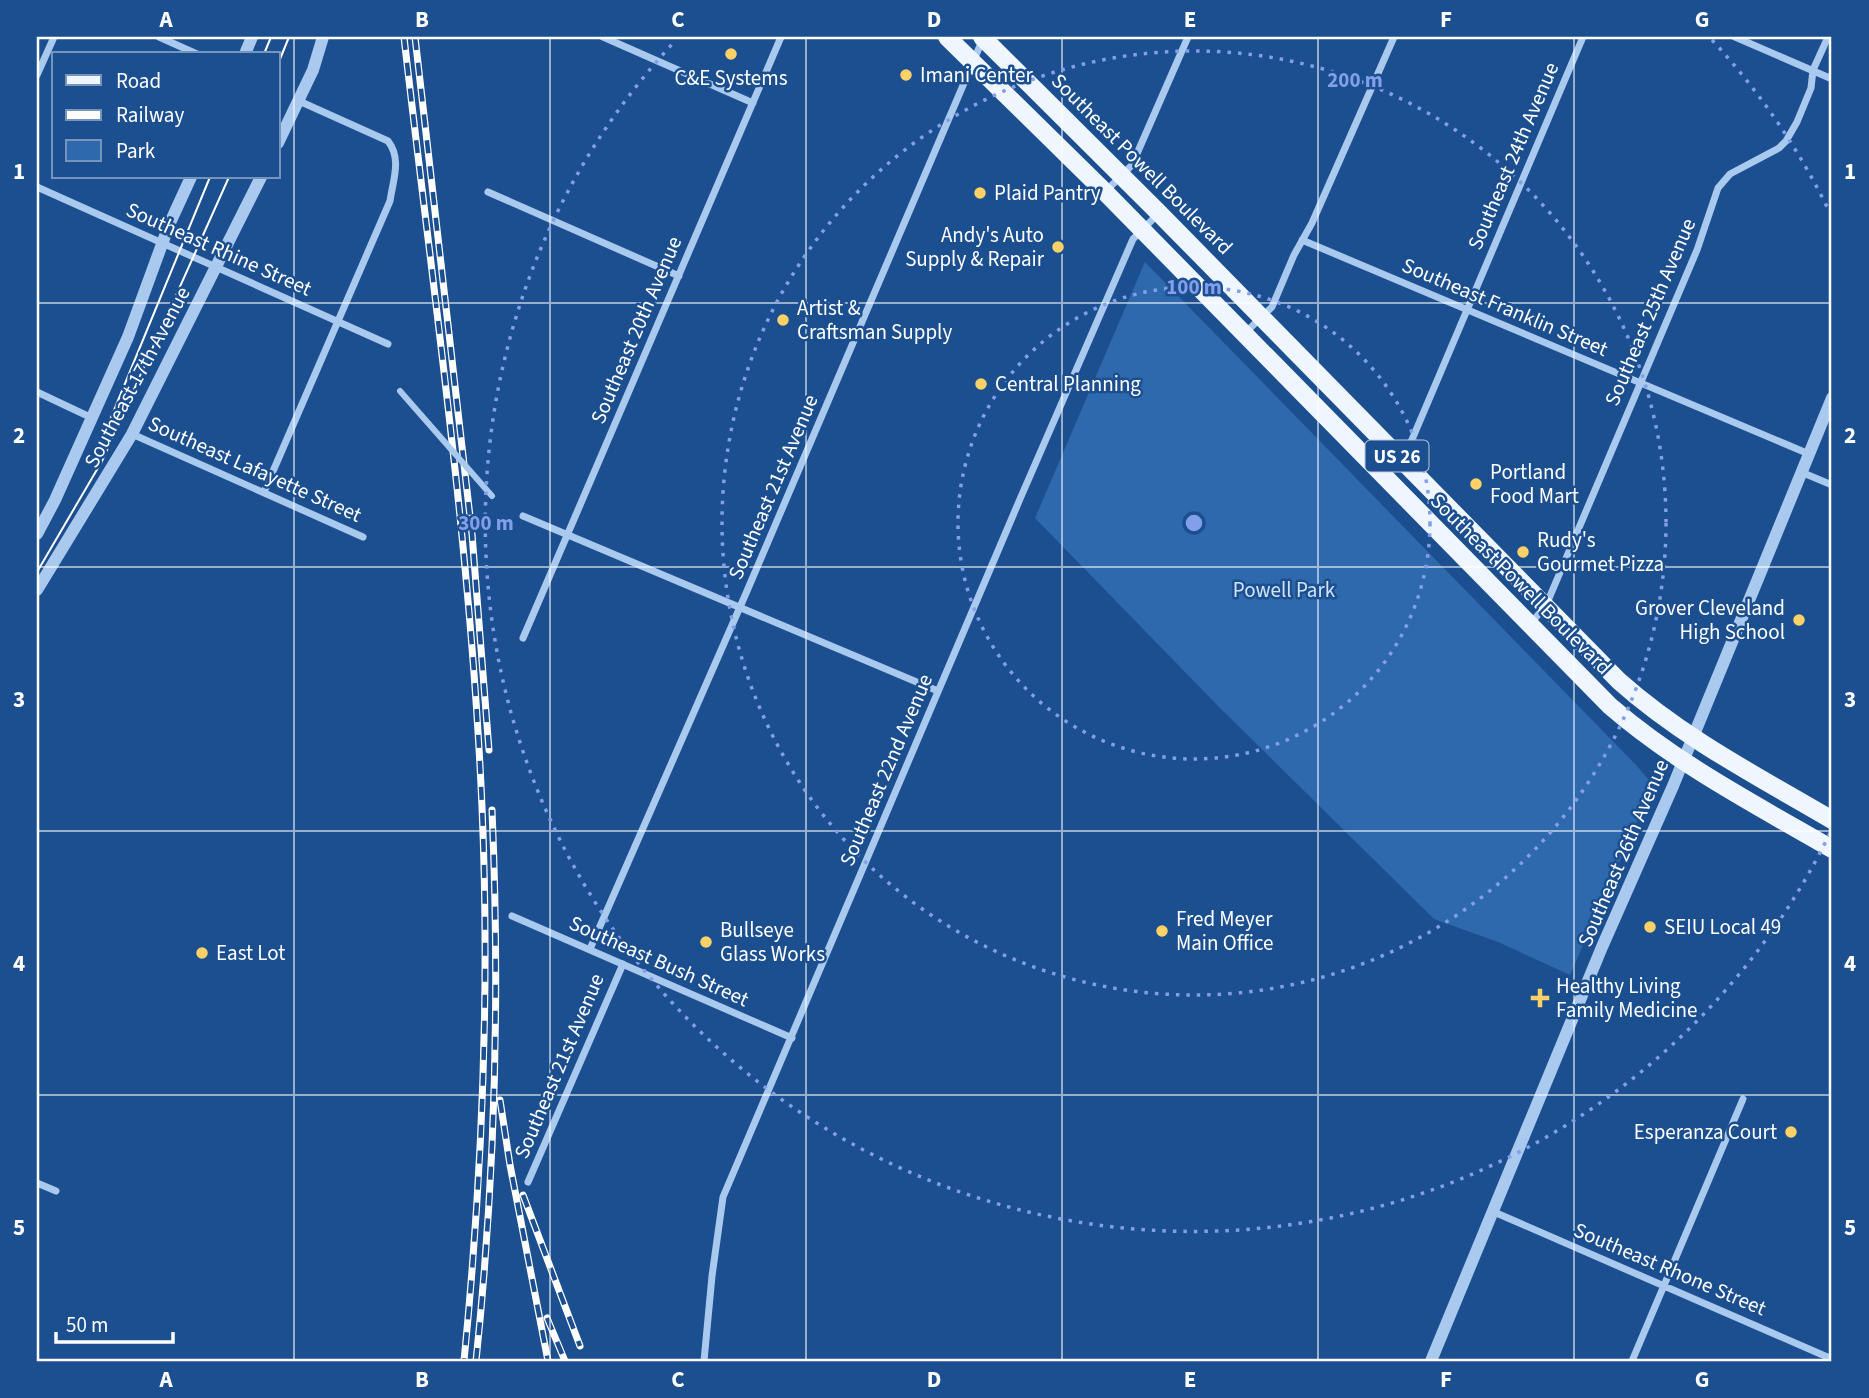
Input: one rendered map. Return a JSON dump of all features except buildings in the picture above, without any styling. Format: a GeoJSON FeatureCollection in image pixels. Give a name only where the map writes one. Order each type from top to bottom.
{"type":"FeatureCollection","features":[{"type":"Feature","properties":{"kind":"main road","name":"Southeast Powell Boulevard"},"geometry":{"type":"LineString","coordinates":[[947,37],[1105,192],[1529,626],[1620,715],[1683,762],[1832,849]]}},
{"type":"Feature","properties":{"kind":"main road","name":"Southeast Powell Boulevard"},"geometry":{"type":"LineString","coordinates":[[983,37],[1619,681],[1657,713],[1693,738],[1832,820]]}},
{"type":"Feature","properties":{"kind":"street"},"geometry":{"type":"LineString","coordinates":[[37,75],[54,37]]}},
{"type":"Feature","properties":{"kind":"street"},"geometry":{"type":"LineString","coordinates":[[159,37],[193,52]]}},
{"type":"Feature","properties":{"kind":"street"},"geometry":{"type":"LineString","coordinates":[[280,139],[313,70],[323,37]]}},
{"type":"Feature","properties":{"kind":"street"},"geometry":{"type":"LineString","coordinates":[[603,37],[753,103]]}},
{"type":"Feature","properties":{"kind":"street","name":"Southeast 20th Avenue"},"geometry":{"type":"LineString","coordinates":[[523,638],[782,37]]}},
{"type":"Feature","properties":{"kind":"street","name":"Southeast 21st Avenue"},"geometry":{"type":"LineString","coordinates":[[590,949],[740,607],[983,37]]}},
{"type":"Feature","properties":{"kind":"street"},"geometry":{"type":"LineString","coordinates":[[1105,192],[1132,165],[1188,37]]}},
{"type":"Feature","properties":{"kind":"street"},"geometry":{"type":"LineString","coordinates":[[1244,334],[1272,307],[1394,37]]}},
{"type":"Feature","properties":{"kind":"street","name":"Southeast 24th Avenue"},"geometry":{"type":"LineString","coordinates":[[1384,477],[1408,449],[1583,37]]}},
{"type":"Feature","properties":{"kind":"street"},"geometry":{"type":"LineString","coordinates":[[1735,37],[1832,79]]}},
{"type":"Feature","properties":{"kind":"street","name":"Southeast 25th Avenue"},"geometry":{"type":"LineString","coordinates":[[1529,626],[1545,607],[1697,250],[1718,188],[1730,174],[1764,157],[1786,141],[1811,88],[1813,70],[1828,37]]}},
{"type":"Feature","properties":{"kind":"street"},"geometry":{"type":"LineString","coordinates":[[264,492],[390,201],[396,156],[388,141],[299,101]]}},
{"type":"Feature","properties":{"kind":"street","name":"Southeast 17th Avenue"},"geometry":{"type":"LineString","coordinates":[[37,534],[128,337],[162,243],[191,178]]}},
{"type":"Feature","properties":{"kind":"street","name":"Southeast 17th Avenue"},"geometry":{"type":"LineString","coordinates":[[37,590],[132,434],[260,178]]}},
{"type":"Feature","properties":{"kind":"street","name":"Southeast Rhine Street"},"geometry":{"type":"LineString","coordinates":[[37,187],[388,344]]}},
{"type":"Feature","properties":{"kind":"street"},"geometry":{"type":"LineString","coordinates":[[488,192],[679,276]]}},
{"type":"Feature","properties":{"kind":"street","name":"Southeast 22nd Avenue"},"geometry":{"type":"LineString","coordinates":[[704,1361],[723,1197],[1133,239],[1159,213]]}},
{"type":"Feature","properties":{"kind":"street","name":"Southeast Franklin Street"},"geometry":{"type":"LineString","coordinates":[[1303,240],[1809,454]]}},
{"type":"Feature","properties":{"kind":"street"},"geometry":{"type":"LineString","coordinates":[[401,391],[492,496]]}},
{"type":"Feature","properties":{"kind":"street"},"geometry":{"type":"LineString","coordinates":[[37,392],[92,418]]}},
{"type":"Feature","properties":{"kind":"street","name":"Southeast 26th Avenue"},"geometry":{"type":"LineString","coordinates":[[1431,1361],[1602,947],[1693,738],[1832,398]]}},
{"type":"Feature","properties":{"kind":"street","name":"Southeast Lafayette Street"},"geometry":{"type":"LineString","coordinates":[[132,434],[363,537]]}},
{"type":"Feature","properties":{"kind":"street"},"geometry":{"type":"LineString","coordinates":[[1801,472],[1832,485]]}},
{"type":"Feature","properties":{"kind":"street"},"geometry":{"type":"LineString","coordinates":[[523,516],[938,691]]}},
{"type":"Feature","properties":{"kind":"street","name":"Southeast Bush Street"},"geometry":{"type":"LineString","coordinates":[[512,916],[792,1038]]}},
{"type":"Feature","properties":{"kind":"street","name":"Southeast 21st Avenue"},"geometry":{"type":"LineString","coordinates":[[528,1182],[623,964]]}},
{"type":"Feature","properties":{"kind":"street"},"geometry":{"type":"LineString","coordinates":[[1632,1361],[1742,1098]]}},
{"type":"Feature","properties":{"kind":"street"},"geometry":{"type":"LineString","coordinates":[[37,1183],[56,1191]]}},
{"type":"Feature","properties":{"kind":"street","name":"Southeast Rhone Street"},"geometry":{"type":"LineString","coordinates":[[1494,1212],[1829,1359]]}},
{"type":"Feature","properties":{"kind":"street"},"geometry":{"type":"LineString","coordinates":[[1829,1359],[1832,1346]]}},
{"type":"Feature","properties":{"kind":"green space","name":"Powell Park"},"geometry":{"type":"Polygon","coordinates":[[[1145,262],[1653,785],[1570,975],[1498,942],[1434,919],[1219,707],[1035,518],[1145,262]]]}},
{"type":"Feature","properties":{"kind":"tram line"},"geometry":{"type":"LineString","coordinates":[[265,52],[271,37]]}},
{"type":"Feature","properties":{"kind":"tram line"},"geometry":{"type":"LineString","coordinates":[[280,59],[289,37]]}},
{"type":"Feature","properties":{"kind":"tram line"},"geometry":{"type":"LineString","coordinates":[[110,420],[210,178]]}},
{"type":"Feature","properties":{"kind":"tram line"},"geometry":{"type":"LineString","coordinates":[[37,572],[102,461],[229,178]]}},
{"type":"Feature","properties":{"kind":"railway"},"geometry":{"type":"LineString","coordinates":[[404,37],[460,518],[477,711],[482,807],[485,946],[483,1085],[476,1223],[464,1361]]}},
{"type":"Feature","properties":{"kind":"railway"},"geometry":{"type":"LineString","coordinates":[[415,37],[472,534],[489,750]]}},
{"type":"Feature","properties":{"kind":"railway"},"geometry":{"type":"LineString","coordinates":[[476,1361],[492,1155],[496,948],[492,810]]}},
{"type":"Feature","properties":{"kind":"railway"},"geometry":{"type":"LineString","coordinates":[[500,1100],[548,1361]]}},
{"type":"Feature","properties":{"kind":"railway"},"geometry":{"type":"LineString","coordinates":[[523,1195],[580,1346]]}},
{"type":"Feature","properties":{"kind":"railway"},"geometry":{"type":"LineString","coordinates":[[547,1318],[565,1361]]}},
{"type":"Feature","properties":{"kind":"place","name":"C&E Systems"},"geometry":{"type":"Point","coordinates":[731,54]}},
{"type":"Feature","properties":{"kind":"place","name":"Imani Center"},"geometry":{"type":"Point","coordinates":[906,75]}},
{"type":"Feature","properties":{"kind":"place","name":"Plaid Pantry"},"geometry":{"type":"Point","coordinates":[980,193]}},
{"type":"Feature","properties":{"kind":"place","name":"Andy's Auto Supply & Repair"},"geometry":{"type":"Point","coordinates":[1058,247]}},
{"type":"Feature","properties":{"kind":"place","name":"Artist & Craftsman Supply"},"geometry":{"type":"Point","coordinates":[783,320]}},
{"type":"Feature","properties":{"kind":"place","name":"Central Planning"},"geometry":{"type":"Point","coordinates":[981,384]}},
{"type":"Feature","properties":{"kind":"place","name":"Portland Food Mart"},"geometry":{"type":"Point","coordinates":[1476,484]}},
{"type":"Feature","properties":{"kind":"place","name":"Rudy's Gourmet Pizza"},"geometry":{"type":"Point","coordinates":[1523,552]}},
{"type":"Feature","properties":{"kind":"place","name":"Grover Cleveland High School"},"geometry":{"type":"Point","coordinates":[1799,620]}},
{"type":"Feature","properties":{"kind":"place","name":"SEIU Local 49"},"geometry":{"type":"Point","coordinates":[1650,927]}},
{"type":"Feature","properties":{"kind":"place","name":"Fred Meyer Main Office"},"geometry":{"type":"Point","coordinates":[1162,931]}},
{"type":"Feature","properties":{"kind":"place","name":"Bullseye Glass Works"},"geometry":{"type":"Point","coordinates":[706,942]}},
{"type":"Feature","properties":{"kind":"place","name":"East Lot"},"geometry":{"type":"Point","coordinates":[202,953]}},
{"type":"Feature","properties":{"kind":"place","name":"Healthy Living Family Medicine"},"geometry":{"type":"Point","coordinates":[1540,998]}},
{"type":"Feature","properties":{"kind":"place","name":"Esperanza Court"},"geometry":{"type":"Point","coordinates":[1791,1132]}}]}
